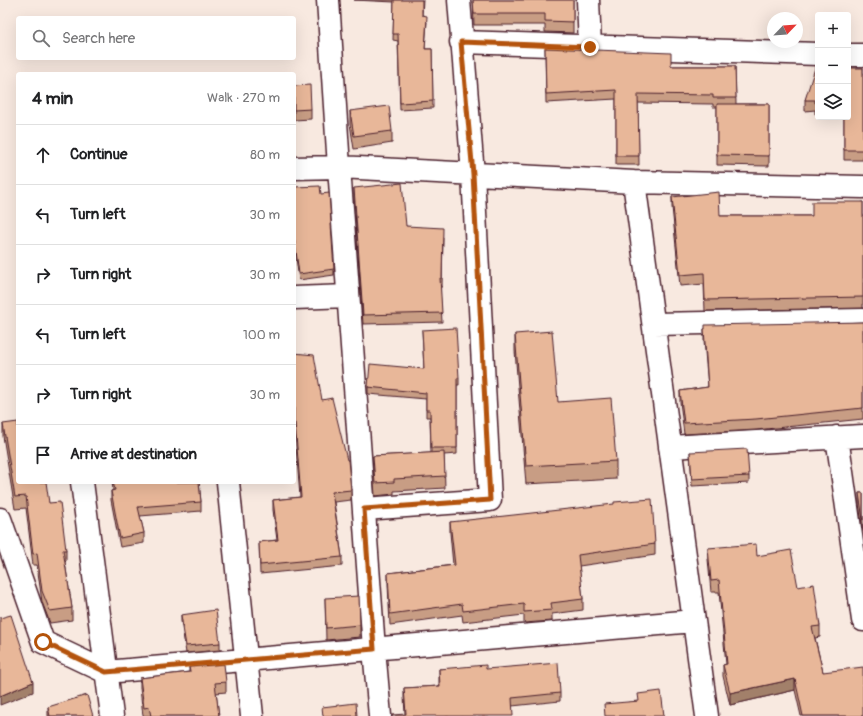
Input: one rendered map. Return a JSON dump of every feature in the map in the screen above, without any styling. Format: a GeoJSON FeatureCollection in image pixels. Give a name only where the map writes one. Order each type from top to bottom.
{"type":"FeatureCollection","features":[{"type":"Feature","properties":{"kind":"street"},"geometry":{"type":"LineString","coordinates":[[328,0],[348,296],[380,716]]}},
{"type":"Feature","properties":{"kind":"street"},"geometry":{"type":"LineString","coordinates":[[364,509],[490,500],[473,174],[461,42],[459,0]]}},
{"type":"Feature","properties":{"kind":"street"},"geometry":{"type":"LineString","coordinates":[[588,0],[590,47]]}},
{"type":"Feature","properties":{"kind":"street"},"geometry":{"type":"LineString","coordinates":[[461,42],[815,54]]}},
{"type":"Feature","properties":{"kind":"street"},"geometry":{"type":"LineString","coordinates":[[851,55],[863,55]]}},
{"type":"Feature","properties":{"kind":"street"},"geometry":{"type":"LineString","coordinates":[[296,168],[339,168],[634,182],[863,187]]}},
{"type":"Feature","properties":{"kind":"street"},"geometry":{"type":"LineString","coordinates":[[634,182],[707,716]]}},
{"type":"Feature","properties":{"kind":"street"},"geometry":{"type":"LineString","coordinates":[[296,298],[348,296]]}},
{"type":"Feature","properties":{"kind":"street"},"geometry":{"type":"LineString","coordinates":[[654,324],[863,320]]}},
{"type":"Feature","properties":{"kind":"street"},"geometry":{"type":"LineString","coordinates":[[670,447],[863,436]]}},
{"type":"Feature","properties":{"kind":"street"},"geometry":{"type":"LineString","coordinates":[[837,437],[863,620]]}},
{"type":"Feature","properties":{"kind":"street"},"geometry":{"type":"LineString","coordinates":[[82,484],[112,716]]}},
{"type":"Feature","properties":{"kind":"street"},"geometry":{"type":"LineString","coordinates":[[228,484],[245,660],[252,716]]}},
{"type":"Feature","properties":{"kind":"street"},"geometry":{"type":"LineString","coordinates":[[0,519],[43,642],[106,672],[694,621]]}},
{"type":"Feature","properties":{"kind":"building"},"geometry":{"type":"Polygon","coordinates":[[[394,0],[422,0],[422,15],[427,16],[425,49],[432,49],[433,101],[400,103],[398,34],[393,34],[394,0]]]}},
{"type":"Feature","properties":{"kind":"building"},"geometry":{"type":"Polygon","coordinates":[[[473,0],[573,0],[573,22],[545,21],[545,14],[474,14],[473,0]]]}},
{"type":"Feature","properties":{"kind":"building"},"geometry":{"type":"Polygon","coordinates":[[[545,48],[671,53],[671,66],[735,66],[736,98],[713,98],[713,95],[638,94],[639,156],[616,156],[616,90],[546,94],[545,48]]]}},
{"type":"Feature","properties":{"kind":"building"},"geometry":{"type":"Polygon","coordinates":[[[815,68],[815,100],[805,100],[815,68]]]}},
{"type":"Feature","properties":{"kind":"building"},"geometry":{"type":"Polygon","coordinates":[[[851,68],[863,68],[863,150],[844,150],[844,120],[851,120],[851,68]]]}},
{"type":"Feature","properties":{"kind":"building"},"geometry":{"type":"Polygon","coordinates":[[[310,85],[311,109],[296,110],[296,86],[310,85]]]}},
{"type":"Feature","properties":{"kind":"building"},"geometry":{"type":"Polygon","coordinates":[[[717,104],[769,104],[769,156],[717,155],[717,104]]]}},
{"type":"Feature","properties":{"kind":"building"},"geometry":{"type":"Polygon","coordinates":[[[389,106],[392,131],[354,136],[350,111],[389,106]]]}},
{"type":"Feature","properties":{"kind":"building"},"geometry":{"type":"Polygon","coordinates":[[[402,183],[406,226],[443,228],[442,278],[440,278],[442,313],[363,315],[354,188],[402,183]]]}},
{"type":"Feature","properties":{"kind":"building"},"geometry":{"type":"Polygon","coordinates":[[[320,186],[321,194],[329,193],[334,269],[299,274],[296,251],[296,187],[320,186]]]}},
{"type":"Feature","properties":{"kind":"building"},"geometry":{"type":"Polygon","coordinates":[[[719,192],[720,216],[812,216],[812,202],[863,202],[863,297],[705,300],[704,273],[680,275],[672,197],[719,192]]]}},
{"type":"Feature","properties":{"kind":"building"},"geometry":{"type":"Polygon","coordinates":[[[863,322],[863,408],[756,419],[684,423],[680,391],[708,387],[705,325],[863,322]]]}},
{"type":"Feature","properties":{"kind":"building"},"geometry":{"type":"Polygon","coordinates":[[[456,328],[459,378],[457,378],[457,448],[431,448],[430,410],[426,410],[426,393],[368,387],[370,364],[424,369],[422,330],[456,328]]]}},
{"type":"Feature","properties":{"kind":"building"},"geometry":{"type":"Polygon","coordinates":[[[552,331],[558,402],[611,398],[616,461],[526,466],[515,334],[552,331]]]}},
{"type":"Feature","properties":{"kind":"building"},"geometry":{"type":"Polygon","coordinates":[[[296,353],[314,355],[322,400],[332,398],[348,460],[351,490],[332,492],[342,557],[260,565],[259,542],[278,540],[273,500],[301,497],[296,435],[296,353]]]}},
{"type":"Feature","properties":{"kind":"building"},"geometry":{"type":"Polygon","coordinates":[[[16,422],[16,484],[46,484],[49,503],[60,502],[66,550],[63,550],[72,608],[50,611],[42,591],[37,553],[33,554],[26,496],[15,497],[3,424],[16,422]]]}},
{"type":"Feature","properties":{"kind":"building"},"geometry":{"type":"Polygon","coordinates":[[[747,449],[749,476],[692,479],[690,452],[747,449]]]}},
{"type":"Feature","properties":{"kind":"building"},"geometry":{"type":"Polygon","coordinates":[[[444,452],[445,476],[394,479],[394,482],[375,483],[373,456],[444,452]]]}},
{"type":"Feature","properties":{"kind":"building"},"geometry":{"type":"Polygon","coordinates":[[[114,484],[199,484],[201,502],[138,507],[144,533],[120,538],[111,491],[115,490],[114,484]]]}},
{"type":"Feature","properties":{"kind":"building"},"geometry":{"type":"Polygon","coordinates":[[[859,493],[863,493],[863,520],[859,493]]]}},
{"type":"Feature","properties":{"kind":"building"},"geometry":{"type":"Polygon","coordinates":[[[652,499],[655,544],[578,555],[583,599],[551,603],[552,610],[524,612],[524,604],[463,611],[462,604],[390,614],[388,573],[455,565],[450,522],[614,504],[614,502],[652,499]]]}},
{"type":"Feature","properties":{"kind":"building"},"geometry":{"type":"Polygon","coordinates":[[[756,544],[757,556],[791,550],[798,587],[814,584],[820,626],[812,627],[823,672],[863,667],[863,716],[803,716],[795,679],[730,693],[723,665],[727,664],[719,580],[711,581],[708,548],[756,544]]]}},
{"type":"Feature","properties":{"kind":"building"},"geometry":{"type":"Polygon","coordinates":[[[359,596],[360,625],[326,628],[325,598],[359,596]]]}},
{"type":"Feature","properties":{"kind":"building"},"geometry":{"type":"Polygon","coordinates":[[[216,610],[220,643],[186,646],[181,615],[216,610]]]}},
{"type":"Feature","properties":{"kind":"building"},"geometry":{"type":"Polygon","coordinates":[[[11,615],[33,682],[0,696],[0,618],[11,615]]]}},
{"type":"Feature","properties":{"kind":"building"},"geometry":{"type":"Polygon","coordinates":[[[558,663],[560,693],[512,698],[513,716],[392,716],[406,714],[404,688],[440,686],[439,669],[486,665],[486,669],[558,663]]]}},
{"type":"Feature","properties":{"kind":"building"},"geometry":{"type":"Polygon","coordinates":[[[224,664],[226,682],[215,683],[219,716],[151,716],[149,707],[144,708],[140,678],[190,672],[189,667],[224,664]]]}},
{"type":"Feature","properties":{"kind":"building"},"geometry":{"type":"Polygon","coordinates":[[[661,691],[664,716],[605,716],[604,704],[639,701],[638,694],[661,691]]]}},
{"type":"Feature","properties":{"kind":"building"},"geometry":{"type":"Polygon","coordinates":[[[87,695],[93,716],[50,716],[48,707],[87,695]]]}},
{"type":"Feature","properties":{"kind":"building"},"geometry":{"type":"Polygon","coordinates":[[[356,703],[357,716],[323,716],[322,707],[356,703]]]}},
{"type":"Feature","properties":{"kind":"route"},"geometry":{"type":"LineString","coordinates":[[43,642],[106,672],[374,649],[364,509],[490,500],[473,174],[461,42],[590,47]]}}]}
